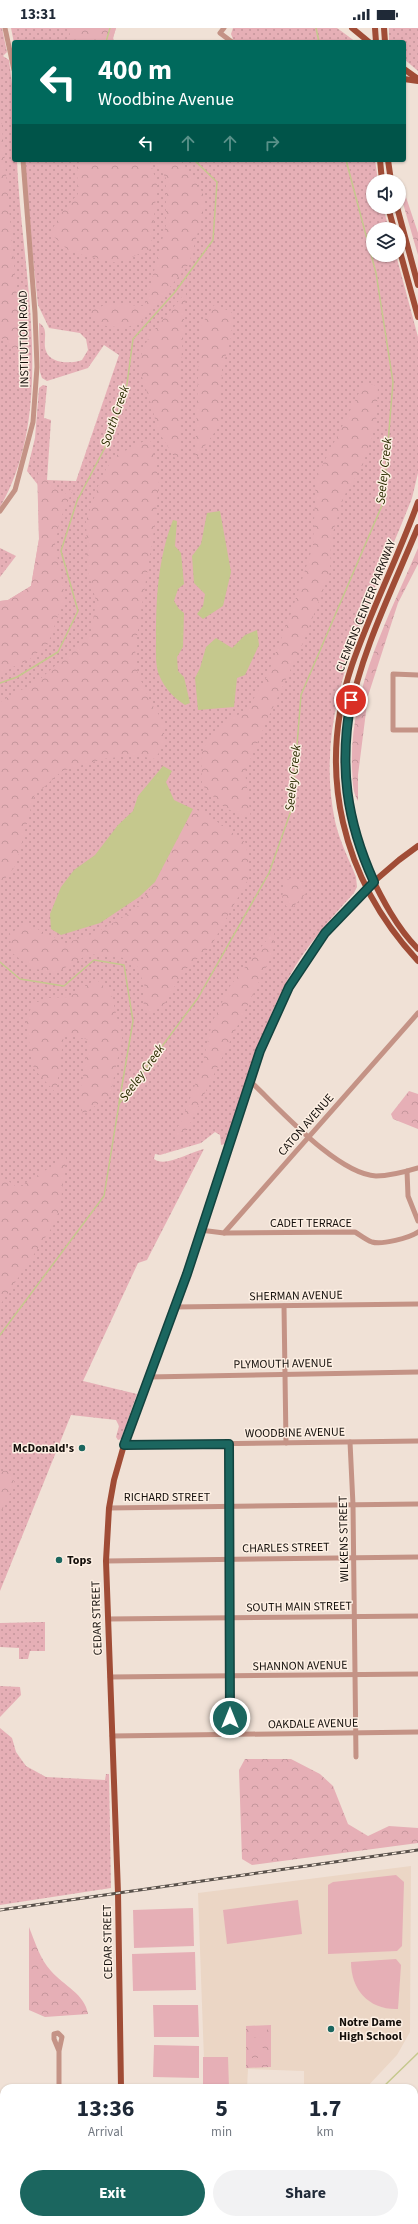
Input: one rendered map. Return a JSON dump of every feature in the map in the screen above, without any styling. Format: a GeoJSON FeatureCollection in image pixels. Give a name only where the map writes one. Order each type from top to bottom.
{"type":"FeatureCollection","features":[{"type":"Feature","properties":{"kind":"main road"},"geometry":{"type":"LineString","coordinates":[[352,28],[367,40]]}},
{"type":"Feature","properties":{"kind":"main road"},"geometry":{"type":"LineString","coordinates":[[376,28],[376,40]]}},
{"type":"Feature","properties":{"kind":"main road"},"geometry":{"type":"LineString","coordinates":[[384,28],[385,40]]}},
{"type":"Feature","properties":{"kind":"main road"},"geometry":{"type":"LineString","coordinates":[[406,70],[418,79]]}},
{"type":"Feature","properties":{"kind":"main road"},"geometry":{"type":"LineString","coordinates":[[406,79],[418,79]]}},
{"type":"Feature","properties":{"kind":"main road"},"geometry":{"type":"LineString","coordinates":[[380,162],[381,174]]}},
{"type":"Feature","properties":{"kind":"main road"},"geometry":{"type":"LineString","coordinates":[[388,162],[390,174]]}},
{"type":"Feature","properties":{"kind":"main road"},"geometry":{"type":"LineString","coordinates":[[399,214],[418,285]]}},
{"type":"Feature","properties":{"kind":"main road"},"geometry":{"type":"LineString","coordinates":[[403,262],[418,317]]}},
{"type":"Feature","properties":{"kind":"main road","name":"CLEMENS CENTER PARKWAY"},"geometry":{"type":"LineString","coordinates":[[418,502],[354,660],[339,714],[336,748],[338,797],[350,846],[366,889],[396,935],[418,961]]}},
{"type":"Feature","properties":{"kind":"main road","name":"CLEMENS CENTER PARKWAY"},"geometry":{"type":"LineString","coordinates":[[418,528],[360,668],[351,700],[346,732],[344,765],[350,813],[358,845],[372,883],[403,931],[418,949]]}},
{"type":"Feature","properties":{"kind":"main road","name":"CEDAR STREET"},"geometry":{"type":"LineString","coordinates":[[121,2084],[118,1893],[106,1561],[109,1508],[114,1480],[124,1445],[174,1307],[260,1051],[289,987],[325,933],[372,883],[418,846]]}},
{"type":"Feature","properties":{"kind":"street"},"geometry":{"type":"LineString","coordinates":[[5,28],[12,61]]}},
{"type":"Feature","properties":{"kind":"street"},"geometry":{"type":"LineString","coordinates":[[224,28],[220,33],[229,40]]}},
{"type":"Feature","properties":{"kind":"street","name":"INSTITUTION ROAD"},"geometry":{"type":"LineString","coordinates":[[0,511],[15,490],[33,422],[37,368],[35,313],[22,162]]}},
{"type":"Feature","properties":{"kind":"street"},"geometry":{"type":"LineString","coordinates":[[418,675],[393,674],[393,730],[418,730]]}},
{"type":"Feature","properties":{"kind":"street","name":"CATON AVENUE"},"geometry":{"type":"LineString","coordinates":[[224,1233],[418,1013]]}},
{"type":"Feature","properties":{"kind":"street"},"geometry":{"type":"LineString","coordinates":[[250,1081],[310,1137],[336,1159],[352,1169],[375,1176],[418,1168]]}},
{"type":"Feature","properties":{"kind":"street"},"geometry":{"type":"LineString","coordinates":[[407,1171],[408,1196],[418,1221]]}},
{"type":"Feature","properties":{"kind":"street"},"geometry":{"type":"LineString","coordinates":[[200,1230],[224,1233]]}},
{"type":"Feature","properties":{"kind":"street","name":"CADET TERRACE"},"geometry":{"type":"LineString","coordinates":[[224,1233],[355,1232],[372,1242],[395,1240],[412,1236],[418,1232]]}},
{"type":"Feature","properties":{"kind":"street","name":"SHERMAN AVENUE"},"geometry":{"type":"LineString","coordinates":[[174,1307],[418,1304]]}},
{"type":"Feature","properties":{"kind":"street"},"geometry":{"type":"LineString","coordinates":[[284,1306],[286,1443]]}},
{"type":"Feature","properties":{"kind":"street","name":"PLYMOUTH AVENUE"},"geometry":{"type":"LineString","coordinates":[[148,1377],[418,1372]]}},
{"type":"Feature","properties":{"kind":"street","name":"WOODBINE AVENUE"},"geometry":{"type":"LineString","coordinates":[[124,1445],[418,1441]]}},
{"type":"Feature","properties":{"kind":"street","name":"WILKENS STREET"},"geometry":{"type":"LineString","coordinates":[[350,1442],[354,1505],[356,1757]]}},
{"type":"Feature","properties":{"kind":"street"},"geometry":{"type":"LineString","coordinates":[[229,1444],[230,1735]]}},
{"type":"Feature","properties":{"kind":"street","name":"RICHARD STREET"},"geometry":{"type":"LineString","coordinates":[[109,1508],[418,1504]]}},
{"type":"Feature","properties":{"kind":"street","name":"CHARLES STREET"},"geometry":{"type":"LineString","coordinates":[[106,1561],[418,1557]]}},
{"type":"Feature","properties":{"kind":"street","name":"SOUTH MAIN STREET"},"geometry":{"type":"LineString","coordinates":[[108,1619],[418,1616]]}},
{"type":"Feature","properties":{"kind":"street","name":"SHANNON AVENUE"},"geometry":{"type":"LineString","coordinates":[[110,1677],[418,1674]]}},
{"type":"Feature","properties":{"kind":"street","name":"OAKDALE AVENUE"},"geometry":{"type":"LineString","coordinates":[[112,1736],[418,1732]]}},
{"type":"Feature","properties":{"kind":"street"},"geometry":{"type":"LineString","coordinates":[[59,2051],[59,2084]]}},
{"type":"Feature","properties":{"kind":"shaded area"},"geometry":{"type":"Polygon","coordinates":[[[220,511],[231,572],[223,606],[203,619],[197,614],[203,606],[205,594],[194,583],[192,556],[201,544],[207,513],[220,511]]]}},
{"type":"Feature","properties":{"kind":"shaded area"},"geometry":{"type":"Polygon","coordinates":[[[173,520],[177,521],[175,546],[181,553],[184,584],[178,589],[174,601],[179,609],[184,613],[183,647],[177,657],[178,671],[184,677],[190,703],[185,705],[173,696],[167,689],[159,675],[156,662],[159,578],[164,549],[173,520]]]}},
{"type":"Feature","properties":{"kind":"shaded area"},"geometry":{"type":"Polygon","coordinates":[[[257,630],[259,645],[245,675],[237,678],[234,707],[198,710],[195,678],[200,668],[206,647],[216,638],[232,648],[245,635],[257,630]]]}},
{"type":"Feature","properties":{"kind":"shaded area"},"geometry":{"type":"Polygon","coordinates":[[[163,766],[172,771],[166,782],[174,800],[193,809],[155,882],[139,897],[100,923],[61,935],[51,929],[50,914],[61,887],[74,870],[95,855],[118,825],[133,811],[138,796],[163,766]]]}},
{"type":"Feature","properties":{"kind":"shaded area"},"geometry":{"type":"Polygon","coordinates":[[[411,1866],[410,2032],[397,2055],[370,2084],[304,2084],[304,2071],[248,2069],[247,2084],[205,2084],[198,1893],[411,1866]]]}},
{"type":"Feature","properties":{"kind":"green space"},"geometry":{"type":"Polygon","coordinates":[[[0,28],[2,28],[7,52],[3,56],[9,60],[12,85],[12,162],[17,162],[29,291],[32,337],[32,382],[28,426],[18,468],[0,507],[0,28]]]}},
{"type":"Feature","properties":{"kind":"green space"},"geometry":{"type":"Polygon","coordinates":[[[11,28],[116,28],[114,40],[13,40],[11,28]]]}},
{"type":"Feature","properties":{"kind":"green space"},"geometry":{"type":"Polygon","coordinates":[[[69,28],[116,28],[114,40],[71,40],[69,28]]]}},
{"type":"Feature","properties":{"kind":"green space"},"geometry":{"type":"Polygon","coordinates":[[[233,28],[337,28],[353,40],[233,40],[231,34],[233,28]]]}},
{"type":"Feature","properties":{"kind":"green space"},"geometry":{"type":"Polygon","coordinates":[[[389,28],[418,28],[418,71],[406,61],[406,40],[389,40],[389,28]]]}},
{"type":"Feature","properties":{"kind":"green space"},"geometry":{"type":"Polygon","coordinates":[[[0,105],[22,355],[20,364],[11,345],[0,337],[0,105]]]}},
{"type":"Feature","properties":{"kind":"green space"},"geometry":{"type":"Polygon","coordinates":[[[25,162],[375,162],[377,174],[366,174],[366,214],[385,214],[387,222],[366,222],[366,262],[398,262],[418,337],[418,473],[412,498],[364,615],[350,655],[339,696],[331,737],[330,779],[335,821],[356,877],[357,887],[354,893],[327,923],[311,944],[289,977],[261,1038],[225,1144],[221,1145],[220,1135],[215,1132],[201,1143],[160,1155],[155,1154],[154,1159],[164,1162],[171,1161],[204,1149],[147,1260],[138,1263],[83,1381],[137,1394],[121,1439],[118,1440],[116,1437],[119,1426],[116,1420],[71,1415],[0,1591],[0,601],[8,600],[31,586],[39,539],[38,485],[27,471],[35,438],[39,388],[43,385],[47,386],[44,418],[51,420],[47,480],[76,481],[119,355],[104,345],[88,368],[47,381],[42,378],[40,372],[39,323],[44,328],[45,332],[46,351],[48,355],[57,361],[73,362],[82,360],[88,350],[86,339],[80,333],[49,328],[38,305],[28,211],[25,162]]]}},
{"type":"Feature","properties":{"kind":"green space"},"geometry":{"type":"Polygon","coordinates":[[[79,162],[151,162],[157,185],[151,249],[117,263],[70,252],[50,233],[63,211],[78,194],[77,166],[79,162]]]}},
{"type":"Feature","properties":{"kind":"green space"},"geometry":{"type":"Polygon","coordinates":[[[154,162],[181,162],[203,193],[203,214],[189,264],[141,322],[125,328],[99,325],[90,311],[107,304],[145,306],[166,225],[166,178],[154,162]]]}},
{"type":"Feature","properties":{"kind":"green space"},"geometry":{"type":"Polygon","coordinates":[[[406,197],[418,233],[418,255],[406,214],[406,197]]]}},
{"type":"Feature","properties":{"kind":"green space"},"geometry":{"type":"Polygon","coordinates":[[[186,292],[181,363],[180,456],[175,458],[158,431],[139,368],[142,351],[150,335],[186,292]]]}},
{"type":"Feature","properties":{"kind":"green space"},"geometry":{"type":"Polygon","coordinates":[[[214,305],[232,312],[232,334],[222,369],[219,426],[195,460],[200,327],[214,305]]]}},
{"type":"Feature","properties":{"kind":"green space"},"geometry":{"type":"Polygon","coordinates":[[[364,383],[378,386],[376,424],[362,467],[344,496],[331,539],[330,572],[303,643],[245,772],[251,819],[225,808],[202,785],[201,755],[207,741],[228,719],[245,712],[265,681],[291,613],[313,546],[316,478],[364,383]]]}},
{"type":"Feature","properties":{"kind":"green space"},"geometry":{"type":"Polygon","coordinates":[[[150,438],[159,481],[155,524],[135,649],[137,671],[151,703],[163,721],[165,743],[155,759],[134,755],[103,759],[62,771],[34,796],[16,865],[0,885],[0,702],[39,680],[91,634],[96,601],[88,571],[86,521],[101,478],[113,457],[150,438]]]}},
{"type":"Feature","properties":{"kind":"green space"},"geometry":{"type":"Polygon","coordinates":[[[37,470],[63,495],[74,487],[60,520],[55,544],[65,597],[48,644],[30,659],[0,673],[0,601],[8,600],[31,586],[39,539],[37,470]]]}},
{"type":"Feature","properties":{"kind":"green space"},"geometry":{"type":"Polygon","coordinates":[[[0,548],[16,556],[0,577],[0,548]]]}},
{"type":"Feature","properties":{"kind":"green space"},"geometry":{"type":"Polygon","coordinates":[[[418,548],[418,564],[398,603],[368,696],[358,775],[358,801],[354,790],[352,769],[353,740],[357,711],[364,683],[383,628],[418,548]]]}},
{"type":"Feature","properties":{"kind":"green space"},"geometry":{"type":"Polygon","coordinates":[[[193,809],[204,812],[246,843],[250,876],[211,946],[183,972],[162,1008],[143,1013],[145,987],[137,966],[124,958],[89,954],[56,973],[31,968],[11,952],[10,933],[27,924],[66,943],[95,933],[127,915],[140,904],[155,882],[193,809]]]}},
{"type":"Feature","properties":{"kind":"green space"},"geometry":{"type":"Polygon","coordinates":[[[294,877],[304,883],[306,893],[293,907],[287,907],[282,900],[284,881],[294,877]]]}},
{"type":"Feature","properties":{"kind":"green space"},"geometry":{"type":"Polygon","coordinates":[[[274,931],[273,953],[186,1132],[171,1138],[182,1120],[202,1066],[212,1023],[230,986],[274,931]]]}},
{"type":"Feature","properties":{"kind":"green space"},"geometry":{"type":"Polygon","coordinates":[[[96,979],[111,993],[122,1038],[110,1096],[83,1114],[79,1097],[90,1040],[64,1034],[56,1093],[34,1069],[26,1024],[32,1004],[48,998],[69,997],[96,979]]]}},
{"type":"Feature","properties":{"kind":"green space"},"geometry":{"type":"Polygon","coordinates":[[[409,1091],[418,1094],[418,1129],[393,1119],[391,1114],[409,1091]]]}},
{"type":"Feature","properties":{"kind":"green space"},"geometry":{"type":"Polygon","coordinates":[[[66,1157],[60,1208],[53,1226],[0,1305],[0,1175],[18,1188],[66,1157]]]}},
{"type":"Feature","properties":{"kind":"green space"},"geometry":{"type":"Polygon","coordinates":[[[8,1470],[15,1483],[0,1514],[0,1472],[8,1470]]]}},
{"type":"Feature","properties":{"kind":"green space"},"geometry":{"type":"Polygon","coordinates":[[[45,1622],[45,1651],[30,1651],[28,1659],[19,1659],[19,1648],[0,1647],[0,1623],[45,1622]]]}},
{"type":"Feature","properties":{"kind":"green space"},"geometry":{"type":"Polygon","coordinates":[[[0,1686],[20,1687],[21,1695],[0,1717],[0,1686]]]}},
{"type":"Feature","properties":{"kind":"green space"},"geometry":{"type":"Polygon","coordinates":[[[0,1728],[12,1738],[16,1752],[26,1766],[46,1777],[105,1780],[106,1774],[109,1774],[111,1888],[0,1905],[0,1728]]]}},
{"type":"Feature","properties":{"kind":"green space"},"geometry":{"type":"Polygon","coordinates":[[[245,1759],[291,1759],[320,1774],[333,1786],[348,1824],[368,1836],[389,1826],[418,1828],[418,1843],[252,1865],[242,1859],[239,1770],[245,1759]]]}},
{"type":"Feature","properties":{"kind":"green space"},"geometry":{"type":"Polygon","coordinates":[[[396,1875],[404,1882],[402,1946],[397,1951],[328,1954],[328,1885],[333,1882],[396,1875]]]}},
{"type":"Feature","properties":{"kind":"green space"},"geometry":{"type":"Polygon","coordinates":[[[298,1900],[302,1934],[227,1944],[223,1910],[298,1900]]]}},
{"type":"Feature","properties":{"kind":"green space"},"geometry":{"type":"Polygon","coordinates":[[[193,1908],[194,1946],[134,1948],[133,1910],[193,1908]]]}},
{"type":"Feature","properties":{"kind":"green space"},"geometry":{"type":"Polygon","coordinates":[[[29,1927],[38,1950],[47,1966],[83,2001],[88,2014],[45,2017],[29,2010],[29,1927]]]}},
{"type":"Feature","properties":{"kind":"green space"},"geometry":{"type":"Polygon","coordinates":[[[195,1952],[196,1990],[133,1991],[132,1954],[195,1952]]]}},
{"type":"Feature","properties":{"kind":"green space"},"geometry":{"type":"Polygon","coordinates":[[[396,1959],[401,1965],[398,2009],[378,2006],[370,2002],[358,1989],[354,1981],[351,1962],[396,1959]]]}},
{"type":"Feature","properties":{"kind":"green space"},"geometry":{"type":"Polygon","coordinates":[[[153,2005],[198,2005],[199,2037],[154,2037],[153,2005]]]}},
{"type":"Feature","properties":{"kind":"green space"},"geometry":{"type":"Polygon","coordinates":[[[271,2025],[271,2067],[246,2068],[246,2026],[271,2025]]]}},
{"type":"Feature","properties":{"kind":"green space"},"geometry":{"type":"Polygon","coordinates":[[[250,2028],[267,2028],[267,2035],[250,2035],[250,2028]]]}},
{"type":"Feature","properties":{"kind":"green space"},"geometry":{"type":"Polygon","coordinates":[[[267,2037],[267,2045],[250,2045],[250,2038],[267,2037]]]}},
{"type":"Feature","properties":{"kind":"green space"},"geometry":{"type":"Polygon","coordinates":[[[154,2045],[199,2046],[199,2078],[153,2077],[154,2045]]]}},
{"type":"Feature","properties":{"kind":"green space"},"geometry":{"type":"Polygon","coordinates":[[[250,2048],[267,2048],[267,2055],[250,2055],[250,2048]]]}},
{"type":"Feature","properties":{"kind":"green space"},"geometry":{"type":"Polygon","coordinates":[[[203,2057],[228,2057],[229,2084],[203,2084],[203,2057]]]}},
{"type":"Feature","properties":{"kind":"green space"},"geometry":{"type":"Polygon","coordinates":[[[250,2058],[267,2058],[267,2065],[250,2065],[250,2058]]]}},
{"type":"Feature","properties":{"kind":"waterway","name":"South Creek"},"geometry":{"type":"LineString","coordinates":[[107,40],[110,28]]}},
{"type":"Feature","properties":{"kind":"waterway","name":"Seeley Creek"},"geometry":{"type":"LineString","coordinates":[[316,28],[319,40]]}},
{"type":"Feature","properties":{"kind":"waterway","name":"South Creek"},"geometry":{"type":"LineString","coordinates":[[0,683],[17,677],[58,652],[78,611],[61,551],[77,501],[111,436],[127,384],[133,339],[175,292],[213,240],[217,182],[196,162]]}},
{"type":"Feature","properties":{"kind":"waterway","name":"Seeley Creek"},"geometry":{"type":"LineString","coordinates":[[0,1335],[104,1196],[119,1104],[198,998],[269,873],[292,808],[301,695],[383,503],[393,382],[376,273],[347,162]]}},
{"type":"Feature","properties":{"kind":"waterway","name":"South Creek"},"geometry":{"type":"LineString","coordinates":[[0,962],[20,979],[64,986],[94,960],[124,965],[133,1021],[119,1103]]}},
{"type":"Feature","properties":{"kind":"waterway"},"geometry":{"type":"LineString","coordinates":[[386,2084],[418,2053]]}},
{"type":"Feature","properties":{"kind":"railway"},"geometry":{"type":"LineString","coordinates":[[0,1910],[418,1850]]}},
{"type":"Feature","properties":{"kind":"place","name":"McDonald's"},"geometry":{"type":"Point","coordinates":[82,1448]}},
{"type":"Feature","properties":{"kind":"place","name":"Tops"},"geometry":{"type":"Point","coordinates":[59,1560]}},
{"type":"Feature","properties":{"kind":"place","name":"Notre Dame High School"},"geometry":{"type":"Point","coordinates":[331,2029]}},
{"type":"Feature","properties":{"kind":"route"},"geometry":{"type":"LineString","coordinates":[[230,1718],[229,1444],[124,1445],[187,1274],[260,1051],[289,987],[325,933],[374,882],[358,845],[347,797],[344,765],[346,732],[351,700]]}}]}
